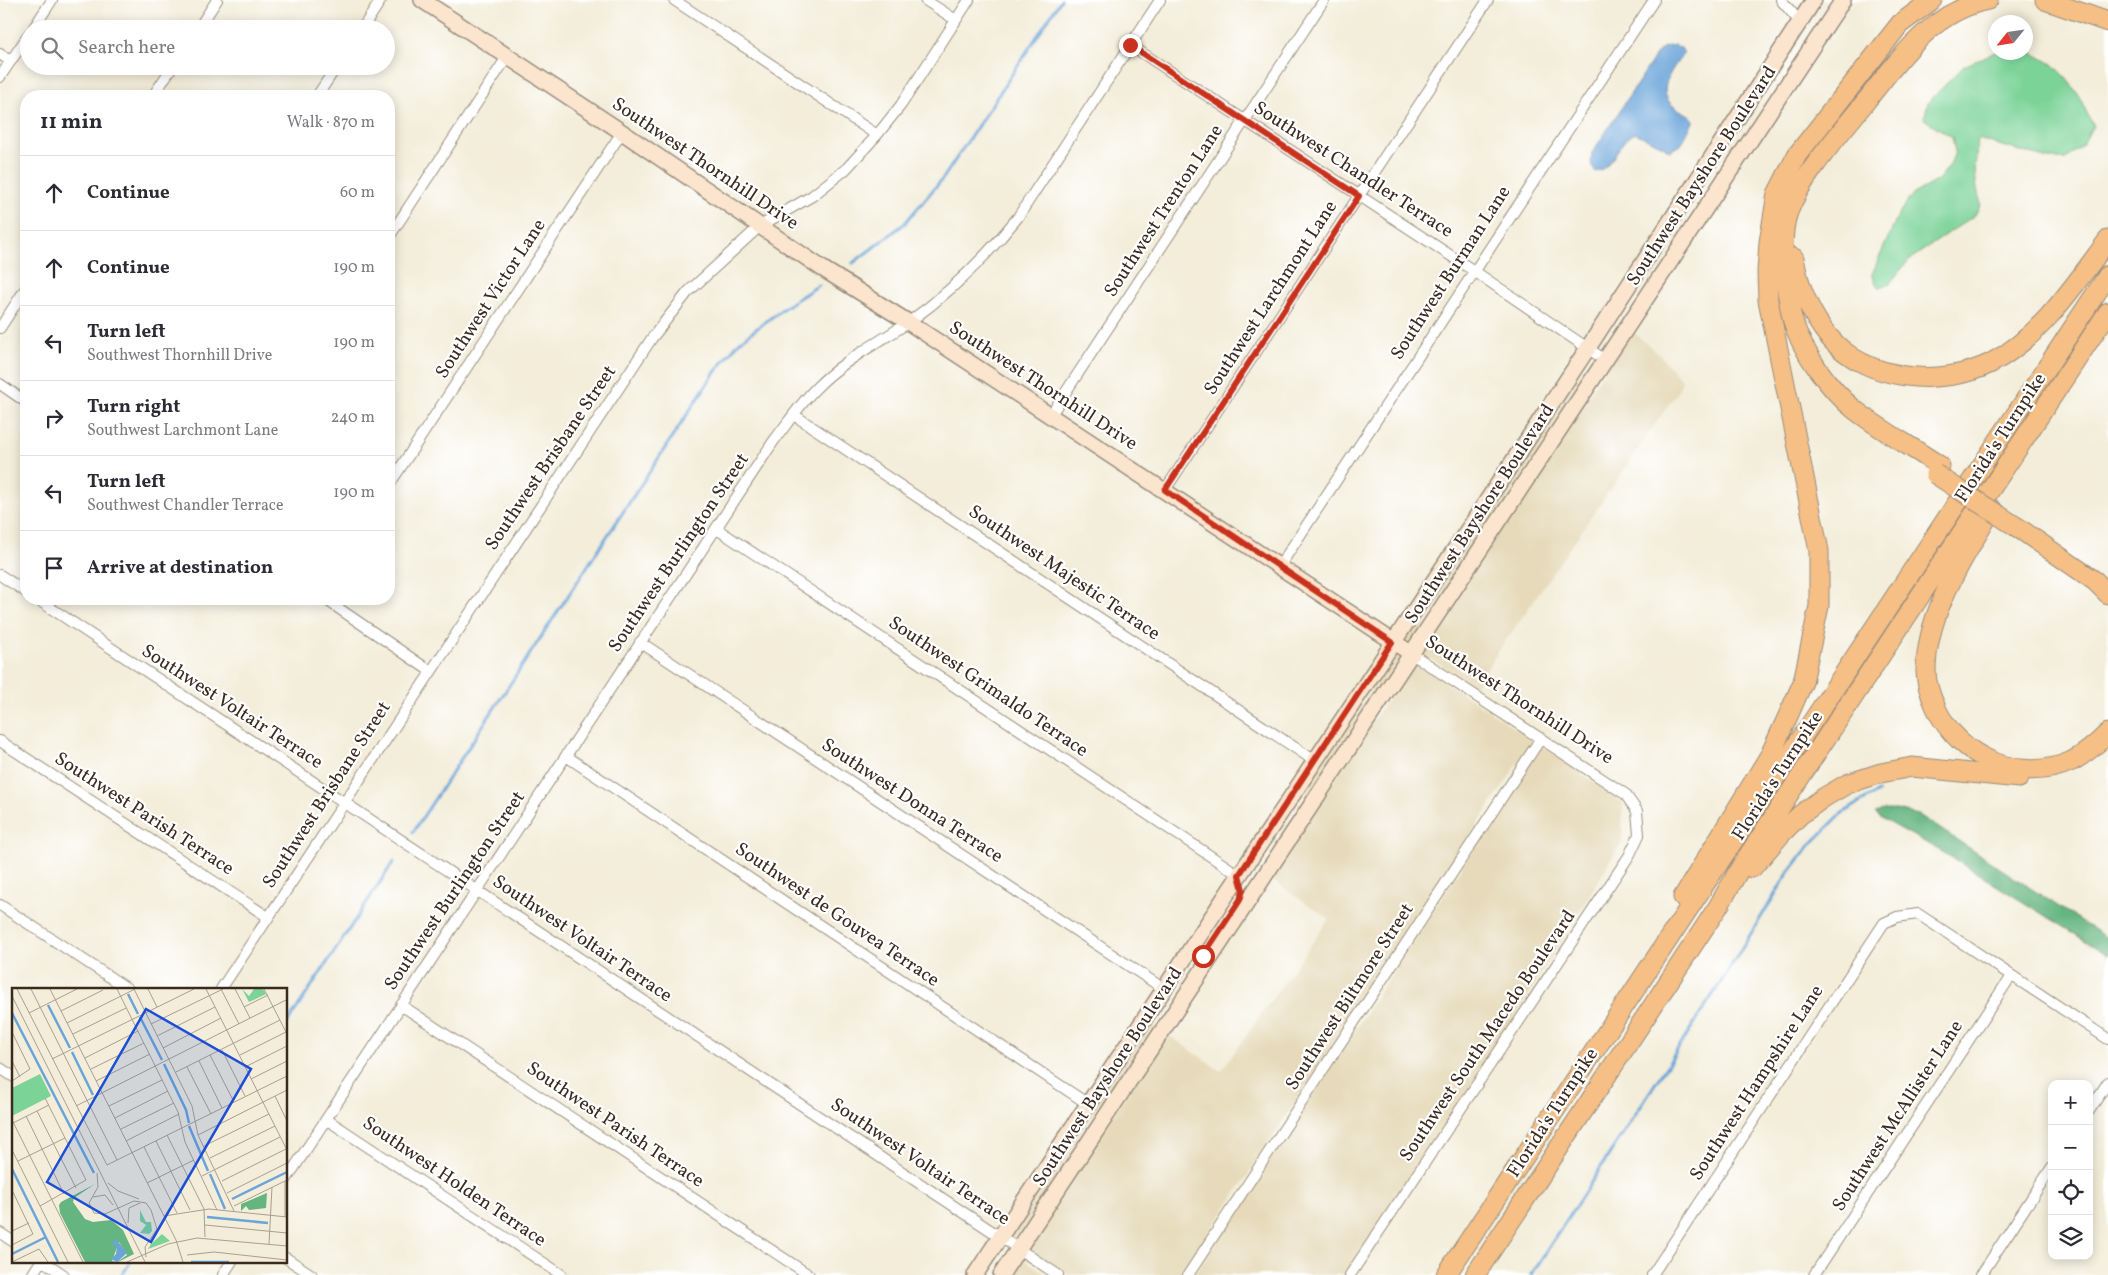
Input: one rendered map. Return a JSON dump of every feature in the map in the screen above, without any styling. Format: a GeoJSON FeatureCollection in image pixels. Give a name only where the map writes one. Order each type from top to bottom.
{"type":"FeatureCollection","features":[{"type":"Feature","properties":{"kind":"highway"},"geometry":{"type":"LineString","coordinates":[[1608,1028],[1637,972],[1770,755],[1803,682],[1812,644],[1819,606],[1819,551],[1768,300],[1769,242],[1777,194],[1797,155],[1900,24],[1932,0]]}},
{"type":"Feature","properties":{"kind":"highway"},"geometry":{"type":"LineString","coordinates":[[1937,470],[1854,409],[1821,373],[1804,346],[1793,321],[1783,256],[1788,213],[1812,170],[1912,44],[1959,10],[1988,0]]}},
{"type":"Feature","properties":{"kind":"highway"},"geometry":{"type":"LineString","coordinates":[[2045,0],[2108,22]]}},
{"type":"Feature","properties":{"kind":"highway"},"geometry":{"type":"LineString","coordinates":[[2082,0],[2108,10]]}},
{"type":"Feature","properties":{"kind":"highway"},"geometry":{"type":"LineString","coordinates":[[1797,196],[1793,231],[1794,255],[1798,280],[1816,318],[1830,338],[1850,355],[1873,367],[1917,378],[1965,373],[1991,363],[2015,347],[2035,330],[2068,293],[2108,240]]}},
{"type":"Feature","properties":{"kind":"highway"},"geometry":{"type":"LineString","coordinates":[[1767,272],[1786,330],[1796,352],[1826,396],[1852,420],[1937,470],[2108,579]]}},
{"type":"Feature","properties":{"kind":"highway","name":"Florida's Turnpike"},"geometry":{"type":"LineString","coordinates":[[1446,1275],[1608,1028],[1652,967],[2108,275]]}},
{"type":"Feature","properties":{"kind":"highway","name":"Florida's Turnpike"},"geometry":{"type":"LineString","coordinates":[[1475,1275],[1718,907],[1748,856],[2108,312]]}},
{"type":"Feature","properties":{"kind":"highway"},"geometry":{"type":"LineString","coordinates":[[2076,362],[1954,577],[1931,630],[1926,673],[1930,696],[1946,726],[1971,751],[1992,762],[2021,769],[2042,769],[2072,761],[2095,746],[2108,733]]}},
{"type":"Feature","properties":{"kind":"highway"},"geometry":{"type":"LineString","coordinates":[[2019,522],[2095,581],[2108,594]]}},
{"type":"Feature","properties":{"kind":"highway"},"geometry":{"type":"LineString","coordinates":[[1718,907],[1800,815],[1823,798],[1847,784],[1881,773],[1912,767],[2018,778],[2050,777],[2075,771],[2101,755],[2108,748]]}},
{"type":"Feature","properties":{"kind":"main road","name":"Southwest Thornhill Drive"},"geometry":{"type":"LineString","coordinates":[[422,0],[622,132],[823,269],[908,322],[1412,654]]}},
{"type":"Feature","properties":{"kind":"main road","name":"Southwest Bayshore Boulevard"},"geometry":{"type":"LineString","coordinates":[[975,1275],[1588,348],[1814,0]]}},
{"type":"Feature","properties":{"kind":"main road"},"geometry":{"type":"LineString","coordinates":[[1825,0],[1819,10],[1819,16],[1825,27]]}},
{"type":"Feature","properties":{"kind":"main road","name":"Southwest Bayshore Boulevard"},"geometry":{"type":"LineString","coordinates":[[1001,1275],[1843,0]]}},
{"type":"Feature","properties":{"kind":"main road"},"geometry":{"type":"LineString","coordinates":[[1765,118],[1766,104],[1804,46],[1807,34],[1800,22]]}},
{"type":"Feature","properties":{"kind":"main road"},"geometry":{"type":"LineString","coordinates":[[1275,860],[1268,852],[1269,843],[1302,793],[1300,783]]}},
{"type":"Feature","properties":{"kind":"main road"},"geometry":{"type":"LineString","coordinates":[[1203,969],[1203,956],[1240,900],[1243,890],[1239,875]]}},
{"type":"Feature","properties":{"kind":"street"},"geometry":{"type":"LineString","coordinates":[[38,20],[52,0]]}},
{"type":"Feature","properties":{"kind":"street"},"geometry":{"type":"LineString","coordinates":[[204,20],[217,0]]}},
{"type":"Feature","properties":{"kind":"street"},"geometry":{"type":"LineString","coordinates":[[368,20],[381,0]]}},
{"type":"Feature","properties":{"kind":"street"},"geometry":{"type":"LineString","coordinates":[[674,0],[878,135]]}},
{"type":"Feature","properties":{"kind":"street"},"geometry":{"type":"LineString","coordinates":[[925,0],[956,20]]}},
{"type":"Feature","properties":{"kind":"street","name":"Southwest Brisbane Street"},"geometry":{"type":"LineString","coordinates":[[222,988],[652,338],[688,292],[760,226],[812,196],[846,169],[878,135],[901,105],[969,0]]}},
{"type":"Feature","properties":{"kind":"street","name":"Southwest Burlington Street"},"geometry":{"type":"LineString","coordinates":[[288,1177],[640,642],[794,415],[816,388],[849,361],[908,322],[969,273],[1018,217],[1160,0]]}},
{"type":"Feature","properties":{"kind":"street","name":"Southwest Trenton Lane"},"geometry":{"type":"LineString","coordinates":[[1050,416],[1324,0]]}},
{"type":"Feature","properties":{"kind":"street","name":"Southwest Larchmont Lane"},"geometry":{"type":"LineString","coordinates":[[1165,490],[1488,0]]}},
{"type":"Feature","properties":{"kind":"street","name":"Southwest Burman Lane"},"geometry":{"type":"LineString","coordinates":[[1279,567],[1654,0]]}},
{"type":"Feature","properties":{"kind":"street"},"geometry":{"type":"LineString","coordinates":[[1781,0],[1800,22]]}},
{"type":"Feature","properties":{"kind":"street","name":"Southwest Chandler Terrace"},"geometry":{"type":"LineString","coordinates":[[1130,45],[1474,270],[1605,360]]}},
{"type":"Feature","properties":{"kind":"street"},"geometry":{"type":"LineString","coordinates":[[0,77],[20,47]]}},
{"type":"Feature","properties":{"kind":"street"},"geometry":{"type":"LineString","coordinates":[[0,54],[10,61]]}},
{"type":"Feature","properties":{"kind":"street"},"geometry":{"type":"LineString","coordinates":[[395,228],[507,57]]}},
{"type":"Feature","properties":{"kind":"street"},"geometry":{"type":"LineString","coordinates":[[157,90],[167,75]]}},
{"type":"Feature","properties":{"kind":"street"},"geometry":{"type":"LineString","coordinates":[[321,90],[331,75]]}},
{"type":"Feature","properties":{"kind":"street","name":"Southwest Victor Lane"},"geometry":{"type":"LineString","coordinates":[[395,476],[622,132]]}},
{"type":"Feature","properties":{"kind":"street"},"geometry":{"type":"LineString","coordinates":[[0,328],[20,297]]}},
{"type":"Feature","properties":{"kind":"street"},"geometry":{"type":"LineString","coordinates":[[0,384],[20,398]]}},
{"type":"Feature","properties":{"kind":"street","name":"Southwest Majestic Terrace"},"geometry":{"type":"LineString","coordinates":[[794,415],[1315,761]]}},
{"type":"Feature","properties":{"kind":"street","name":"Southwest Grimaldo Terrace"},"geometry":{"type":"LineString","coordinates":[[717,529],[1239,875]]}},
{"type":"Feature","properties":{"kind":"street"},"geometry":{"type":"LineString","coordinates":[[0,575],[20,588]]}},
{"type":"Feature","properties":{"kind":"street","name":"Southwest Voltair Terrace"},"geometry":{"type":"LineString","coordinates":[[46,605],[1058,1275]]}},
{"type":"Feature","properties":{"kind":"street"},"geometry":{"type":"LineString","coordinates":[[334,605],[430,671]]}},
{"type":"Feature","properties":{"kind":"street","name":"Southwest Donna Terrace"},"geometry":{"type":"LineString","coordinates":[[640,642],[1164,989]]}},
{"type":"Feature","properties":{"kind":"street","name":"Southwest Thornhill Drive"},"geometry":{"type":"LineString","coordinates":[[1412,654],[1625,794],[1638,811]]}},
{"type":"Feature","properties":{"kind":"street","name":"Southwest Biltmore Street"},"geometry":{"type":"LineString","coordinates":[[1188,1275],[1540,738]]}},
{"type":"Feature","properties":{"kind":"street","name":"Southwest Parish Terrace"},"geometry":{"type":"LineString","coordinates":[[0,740],[268,917]]}},
{"type":"Feature","properties":{"kind":"street","name":"Southwest de Gouvea Terrace"},"geometry":{"type":"LineString","coordinates":[[566,756],[1088,1104]]}},
{"type":"Feature","properties":{"kind":"street","name":"Southwest South Macedo Boulevard"},"geometry":{"type":"LineString","coordinates":[[1350,1275],[1630,856],[1639,835],[1638,811]]}},
{"type":"Feature","properties":{"kind":"street"},"geometry":{"type":"LineString","coordinates":[[0,905],[126,988]]}},
{"type":"Feature","properties":{"kind":"street","name":"Southwest Hampshire Lane"},"geometry":{"type":"LineString","coordinates":[[1652,1275],[1884,923],[1897,916],[1918,914],[2011,976]]}},
{"type":"Feature","properties":{"kind":"street"},"geometry":{"type":"LineString","coordinates":[[2011,976],[2108,1039]]}},
{"type":"Feature","properties":{"kind":"street","name":"Southwest McAllister Lane"},"geometry":{"type":"LineString","coordinates":[[1814,1275],[2011,976]]}},
{"type":"Feature","properties":{"kind":"street","name":"Southwest Parish Terrace"},"geometry":{"type":"LineString","coordinates":[[401,1005],[809,1275]]}},
{"type":"Feature","properties":{"kind":"street"},"geometry":{"type":"LineString","coordinates":[[0,1068],[12,1076]]}},
{"type":"Feature","properties":{"kind":"street"},"geometry":{"type":"LineString","coordinates":[[2093,1105],[2108,1082]]}},
{"type":"Feature","properties":{"kind":"street","name":"Southwest Holden Terrace"},"geometry":{"type":"LineString","coordinates":[[326,1119],[562,1275]]}},
{"type":"Feature","properties":{"kind":"street"},"geometry":{"type":"LineString","coordinates":[[1981,1275],[2050,1170]]}},
{"type":"Feature","properties":{"kind":"street"},"geometry":{"type":"LineString","coordinates":[[0,1233],[12,1241]]}},
{"type":"Feature","properties":{"kind":"street"},"geometry":{"type":"LineString","coordinates":[[288,1259],[312,1275]]}},
{"type":"Feature","properties":{"kind":"street"},"geometry":{"type":"LineString","coordinates":[[32,1275],[41,1262]]}},
{"type":"Feature","properties":{"kind":"street"},"geometry":{"type":"LineString","coordinates":[[44,1262],[64,1275]]}},
{"type":"Feature","properties":{"kind":"street"},"geometry":{"type":"LineString","coordinates":[[223,1275],[231,1262]]}},
{"type":"Feature","properties":{"kind":"shaded area"},"geometry":{"type":"Polygon","coordinates":[[[1631,330],[1659,354],[1682,381],[1676,394],[1474,687],[1420,652],[1631,330]]]}},
{"type":"Feature","properties":{"kind":"shaded area"},"geometry":{"type":"Polygon","coordinates":[[[1590,356],[1598,362],[1411,646],[1403,641],[1590,356]]]}},
{"type":"Feature","properties":{"kind":"shaded area"},"geometry":{"type":"Polygon","coordinates":[[[1397,651],[1405,656],[1274,850],[1274,844],[1306,795],[1307,788],[1397,651]]]}},
{"type":"Feature","properties":{"kind":"shaded area"},"geometry":{"type":"Polygon","coordinates":[[[1413,661],[1533,740],[1182,1275],[1068,1275],[1026,1247],[1167,1034],[1221,1071],[1329,919],[1269,878],[1413,661]]]}},
{"type":"Feature","properties":{"kind":"shaded area"},"geometry":{"type":"Polygon","coordinates":[[[1542,745],[1623,803],[1622,842],[1469,1091],[1345,1275],[1194,1275],[1542,745]]]}},
{"type":"Feature","properties":{"kind":"shaded area"},"geometry":{"type":"Polygon","coordinates":[[[1149,1021],[1158,1028],[1017,1241],[1009,1236],[1149,1021]]]}},
{"type":"Feature","properties":{"kind":"shaded area"},"geometry":{"type":"Polygon","coordinates":[[[1019,1256],[1048,1275],[1007,1275],[1019,1256]]]}},
{"type":"Feature","properties":{"kind":"green space"},"geometry":{"type":"Polygon","coordinates":[[[2033,53],[2052,64],[2066,78],[2078,94],[2093,126],[2083,144],[2066,159],[2048,159],[1978,139],[1975,172],[1981,204],[1975,215],[1909,260],[1890,283],[1878,288],[1872,274],[1899,213],[1913,194],[1938,180],[1950,165],[1955,152],[1952,137],[1924,119],[1928,102],[1964,66],[1988,55],[1988,60],[2033,60],[2033,53]]]}},
{"type":"Feature","properties":{"kind":"green space"},"geometry":{"type":"Polygon","coordinates":[[[1884,810],[1896,810],[1919,815],[2108,939],[2108,955],[1946,854],[1875,813],[1884,810]]]}},
{"type":"Feature","properties":{"kind":"water"},"geometry":{"type":"Polygon","coordinates":[[[1675,45],[1681,48],[1684,53],[1671,71],[1665,92],[1667,99],[1672,105],[1694,120],[1681,145],[1669,151],[1663,146],[1635,133],[1624,142],[1607,166],[1595,172],[1591,164],[1592,153],[1658,52],[1664,47],[1675,45]]]}},
{"type":"Feature","properties":{"kind":"waterway"},"geometry":{"type":"LineString","coordinates":[[853,263],[904,224],[944,177],[1061,0]]}},
{"type":"Feature","properties":{"kind":"waterway"},"geometry":{"type":"LineString","coordinates":[[413,832],[713,375],[739,342],[785,307],[819,285]]}},
{"type":"Feature","properties":{"kind":"waterway"},"geometry":{"type":"LineString","coordinates":[[1531,1275],[1723,979],[1787,875],[1810,845],[1841,814],[1878,792]]}},
{"type":"Feature","properties":{"kind":"waterway"},"geometry":{"type":"LineString","coordinates":[[288,1022],[394,861]]}},
{"type":"Feature","properties":{"kind":"waterway"},"geometry":{"type":"LineString","coordinates":[[122,1275],[130,1262]]}},
{"type":"Feature","properties":{"kind":"route"},"geometry":{"type":"LineString","coordinates":[[1130,45],[1359,196],[1165,490],[1392,642],[1239,875],[1243,890],[1240,900],[1203,956]]}}]}
